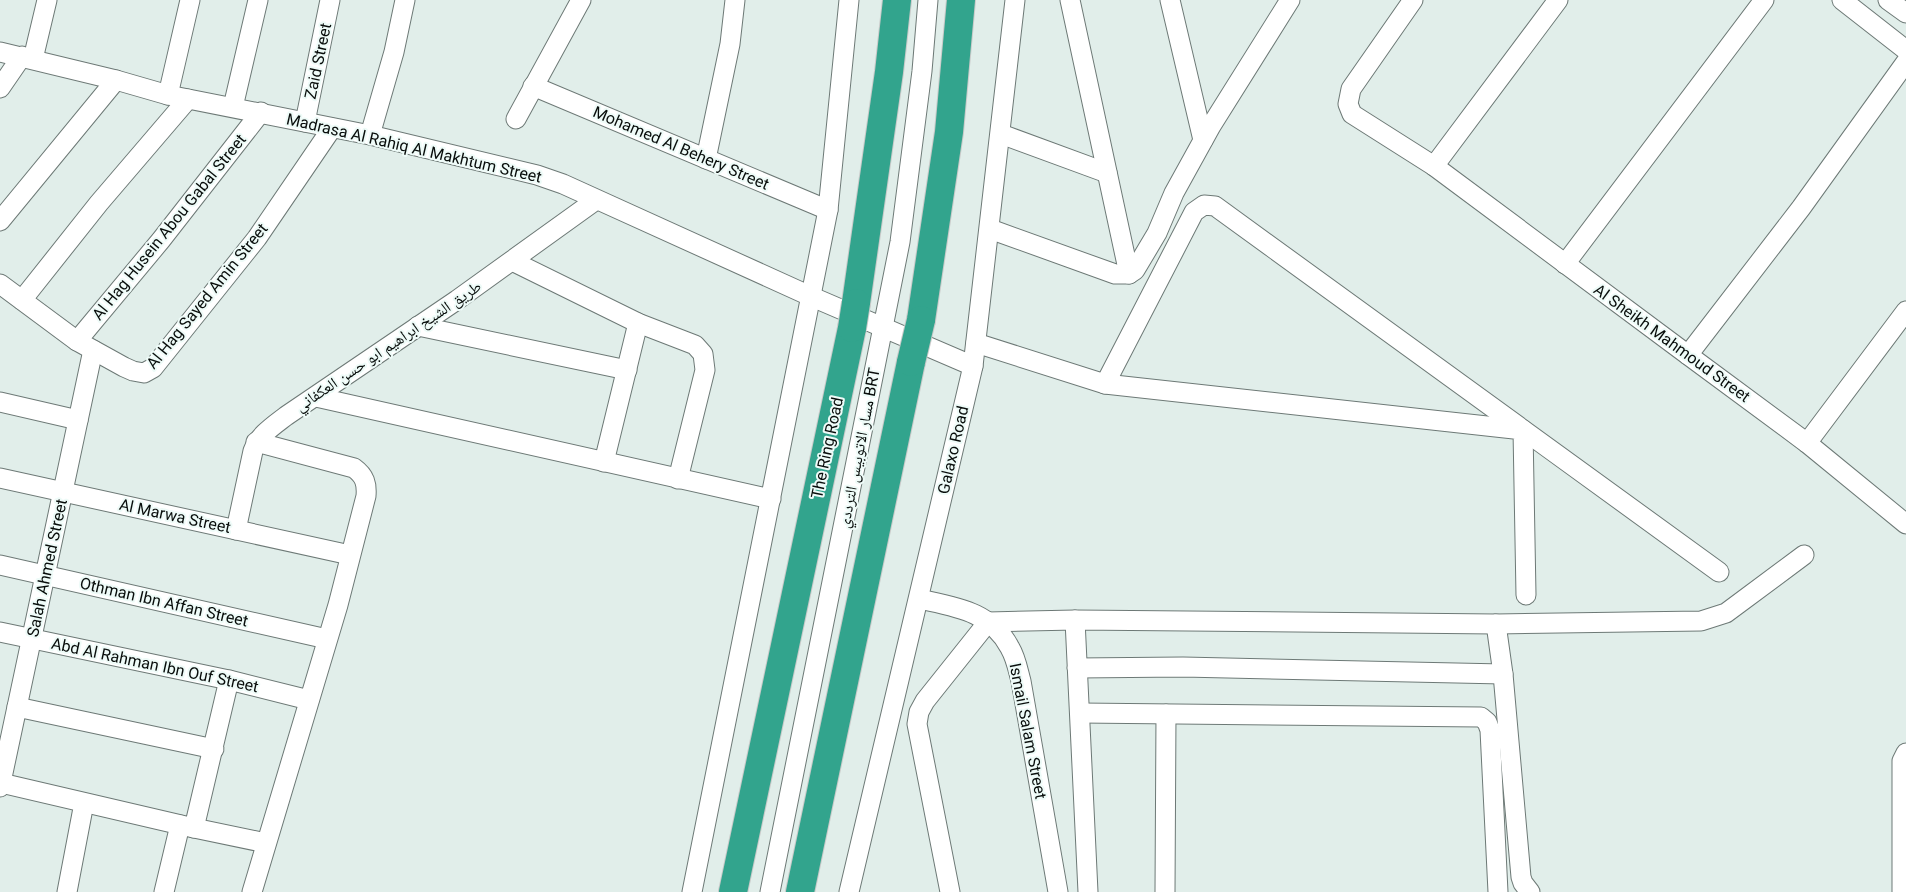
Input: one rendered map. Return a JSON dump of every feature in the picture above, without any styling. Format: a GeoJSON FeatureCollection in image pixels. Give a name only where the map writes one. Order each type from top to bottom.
{"type":"FeatureCollection","features":[{"type":"Feature","properties":{"kind":"highway","name":"The Ring Road"},"geometry":{"type":"LineString","coordinates":[[733,892],[854,316],[889,72],[897,0]]}},
{"type":"Feature","properties":{"kind":"highway"},"geometry":{"type":"LineString","coordinates":[[800,892],[921,320],[948,132],[961,0]]}},
{"type":"Feature","properties":{"kind":"street"},"geometry":{"type":"LineString","coordinates":[[0,88],[27,58],[47,0]]}},
{"type":"Feature","properties":{"kind":"street"},"geometry":{"type":"LineString","coordinates":[[168,94],[190,0]]}},
{"type":"Feature","properties":{"kind":"street"},"geometry":{"type":"LineString","coordinates":[[233,107],[258,0]]}},
{"type":"Feature","properties":{"kind":"street","name":"Zaid Street"},"geometry":{"type":"LineString","coordinates":[[305,122],[330,0]]}},
{"type":"Feature","properties":{"kind":"street"},"geometry":{"type":"LineString","coordinates":[[370,135],[394,52],[405,0]]}},
{"type":"Feature","properties":{"kind":"street"},"geometry":{"type":"LineString","coordinates":[[516,119],[581,0]]}},
{"type":"Feature","properties":{"kind":"street"},"geometry":{"type":"LineString","coordinates":[[706,159],[730,44],[736,0]]}},
{"type":"Feature","properties":{"kind":"street"},"geometry":{"type":"LineString","coordinates":[[692,892],[828,210],[849,0]]}},
{"type":"Feature","properties":{"kind":"street","name":"مسار الاتوبيس الترددي BRT"},"geometry":{"type":"LineString","coordinates":[[770,892],[900,242],[922,71],[928,0]]}},
{"type":"Feature","properties":{"kind":"street","name":"Galaxo Road"},"geometry":{"type":"LineString","coordinates":[[849,892],[973,366],[1015,0]]}},
{"type":"Feature","properties":{"kind":"street"},"geometry":{"type":"LineString","coordinates":[[1070,0],[1129,274]]}},
{"type":"Feature","properties":{"kind":"street"},"geometry":{"type":"LineString","coordinates":[[1170,0],[1203,140]]}},
{"type":"Feature","properties":{"kind":"street"},"geometry":{"type":"LineString","coordinates":[[990,229],[1115,274],[1129,274],[1135,270],[1157,233],[1174,193],[1203,140],[1290,0]]}},
{"type":"Feature","properties":{"kind":"street","name":"Al Sheikh Mahmoud Street"},"geometry":{"type":"LineString","coordinates":[[1413,0],[1349,93],[1348,104],[1352,114],[1434,166],[1807,443],[1906,524]]}},
{"type":"Feature","properties":{"kind":"street"},"geometry":{"type":"LineString","coordinates":[[1434,166],[1558,0]]}},
{"type":"Feature","properties":{"kind":"street"},"geometry":{"type":"LineString","coordinates":[[1565,264],[1764,0]]}},
{"type":"Feature","properties":{"kind":"street"},"geometry":{"type":"LineString","coordinates":[[1842,0],[1906,50]]}},
{"type":"Feature","properties":{"kind":"street"},"geometry":{"type":"LineString","coordinates":[[1888,0],[1906,13]]}},
{"type":"Feature","properties":{"kind":"street","name":"Madrasa Al Rahiq Al Makhtum Street"},"geometry":{"type":"LineString","coordinates":[[0,52],[188,99],[370,135],[537,175],[563,184],[810,296],[973,366]]}},
{"type":"Feature","properties":{"kind":"street"},"geometry":{"type":"LineString","coordinates":[[1688,355],[1801,208],[1906,62]]}},
{"type":"Feature","properties":{"kind":"street"},"geometry":{"type":"LineString","coordinates":[[0,221],[116,80]]}},
{"type":"Feature","properties":{"kind":"street","name":"Mohamed Al Behery Street"},"geometry":{"type":"LineString","coordinates":[[533,86],[828,210]]}},
{"type":"Feature","properties":{"kind":"street"},"geometry":{"type":"LineString","coordinates":[[22,300],[99,203],[188,99]]}},
{"type":"Feature","properties":{"kind":"street","name":"Al Hag Husein Abou Gabal Street"},"geometry":{"type":"LineString","coordinates":[[85,345],[161,240],[261,112]]}},
{"type":"Feature","properties":{"kind":"street","name":"Al Hag Sayed Amin Street"},"geometry":{"type":"LineString","coordinates":[[0,284],[85,345],[133,371],[144,372],[152,368],[257,238],[332,128]]}},
{"type":"Feature","properties":{"kind":"street"},"geometry":{"type":"LineString","coordinates":[[1001,134],[1107,173]]}},
{"type":"Feature","properties":{"kind":"street","name":"طريق الشيخ ابراهيم ابو حسن العكفاني"},"geometry":{"type":"LineString","coordinates":[[256,442],[286,416],[418,326],[596,200]]}},
{"type":"Feature","properties":{"kind":"street"},"geometry":{"type":"LineString","coordinates":[[1105,384],[1194,212],[1204,205],[1214,206],[1719,572]]}},
{"type":"Feature","properties":{"kind":"street"},"geometry":{"type":"LineString","coordinates":[[512,260],[638,323],[696,345],[703,354],[705,370],[678,479]]}},
{"type":"Feature","properties":{"kind":"street"},"geometry":{"type":"LineString","coordinates":[[1807,443],[1906,311]]}},
{"type":"Feature","properties":{"kind":"street"},"geometry":{"type":"LineString","coordinates":[[604,462],[638,323]]}},
{"type":"Feature","properties":{"kind":"street"},"geometry":{"type":"LineString","coordinates":[[418,326],[627,370]]}},
{"type":"Feature","properties":{"kind":"street"},"geometry":{"type":"LineString","coordinates":[[976,343],[1105,384],[1523,430]]}},
{"type":"Feature","properties":{"kind":"street","name":"Salah Ahmed Street"},"geometry":{"type":"LineString","coordinates":[[0,785],[78,420],[85,345]]}},
{"type":"Feature","properties":{"kind":"street"},"geometry":{"type":"LineString","coordinates":[[316,397],[771,499]]}},
{"type":"Feature","properties":{"kind":"street"},"geometry":{"type":"LineString","coordinates":[[0,402],[78,420]]}},
{"type":"Feature","properties":{"kind":"street"},"geometry":{"type":"LineString","coordinates":[[1523,430],[1526,595]]}},
{"type":"Feature","properties":{"kind":"street"},"geometry":{"type":"LineString","coordinates":[[236,530],[256,442],[354,468],[362,474],[365,480],[366,496],[327,640],[252,892]]}},
{"type":"Feature","properties":{"kind":"street","name":"Al Marwa Street"},"geometry":{"type":"LineString","coordinates":[[0,478],[350,555]]}},
{"type":"Feature","properties":{"kind":"street"},"geometry":{"type":"LineString","coordinates":[[950,892],[916,724],[919,712],[925,701],[988,622],[1075,620],[1496,624],[1702,621],[1726,613],[1804,555]]}},
{"type":"Feature","properties":{"kind":"street","name":"Othman Ibn Affan Street"},"geometry":{"type":"LineString","coordinates":[[0,565],[46,574],[327,640]]}},
{"type":"Feature","properties":{"kind":"street","name":"Ismail Salam Street"},"geometry":{"type":"LineString","coordinates":[[919,599],[966,609],[988,622],[1001,634],[1010,648],[1021,681],[1058,892]]}},
{"type":"Feature","properties":{"kind":"street"},"geometry":{"type":"LineString","coordinates":[[1075,620],[1088,892]]}},
{"type":"Feature","properties":{"kind":"street"},"geometry":{"type":"LineString","coordinates":[[1496,624],[1503,674],[1521,877],[1530,892]]}},
{"type":"Feature","properties":{"kind":"street","name":"Abd Al Rahman Ibn Ouf Street"},"geometry":{"type":"LineString","coordinates":[[0,632],[229,680],[309,700]]}},
{"type":"Feature","properties":{"kind":"street"},"geometry":{"type":"LineString","coordinates":[[1078,668],[1183,667],[1503,674]]}},
{"type":"Feature","properties":{"kind":"street"},"geometry":{"type":"LineString","coordinates":[[164,892],[214,749],[229,680]]}},
{"type":"Feature","properties":{"kind":"street"},"geometry":{"type":"LineString","coordinates":[[17,707],[214,749]]}},
{"type":"Feature","properties":{"kind":"street"},"geometry":{"type":"LineString","coordinates":[[1080,713],[1481,717],[1487,722],[1490,730],[1498,892]]}},
{"type":"Feature","properties":{"kind":"street"},"geometry":{"type":"LineString","coordinates":[[1165,892],[1166,714]]}},
{"type":"Feature","properties":{"kind":"street"},"geometry":{"type":"LineString","coordinates":[[1902,892],[1904,840],[1902,760],[1906,753]]}},
{"type":"Feature","properties":{"kind":"street"},"geometry":{"type":"LineString","coordinates":[[0,785],[266,843]]}},
{"type":"Feature","properties":{"kind":"street"},"geometry":{"type":"LineString","coordinates":[[66,892],[84,803]]}}]}
